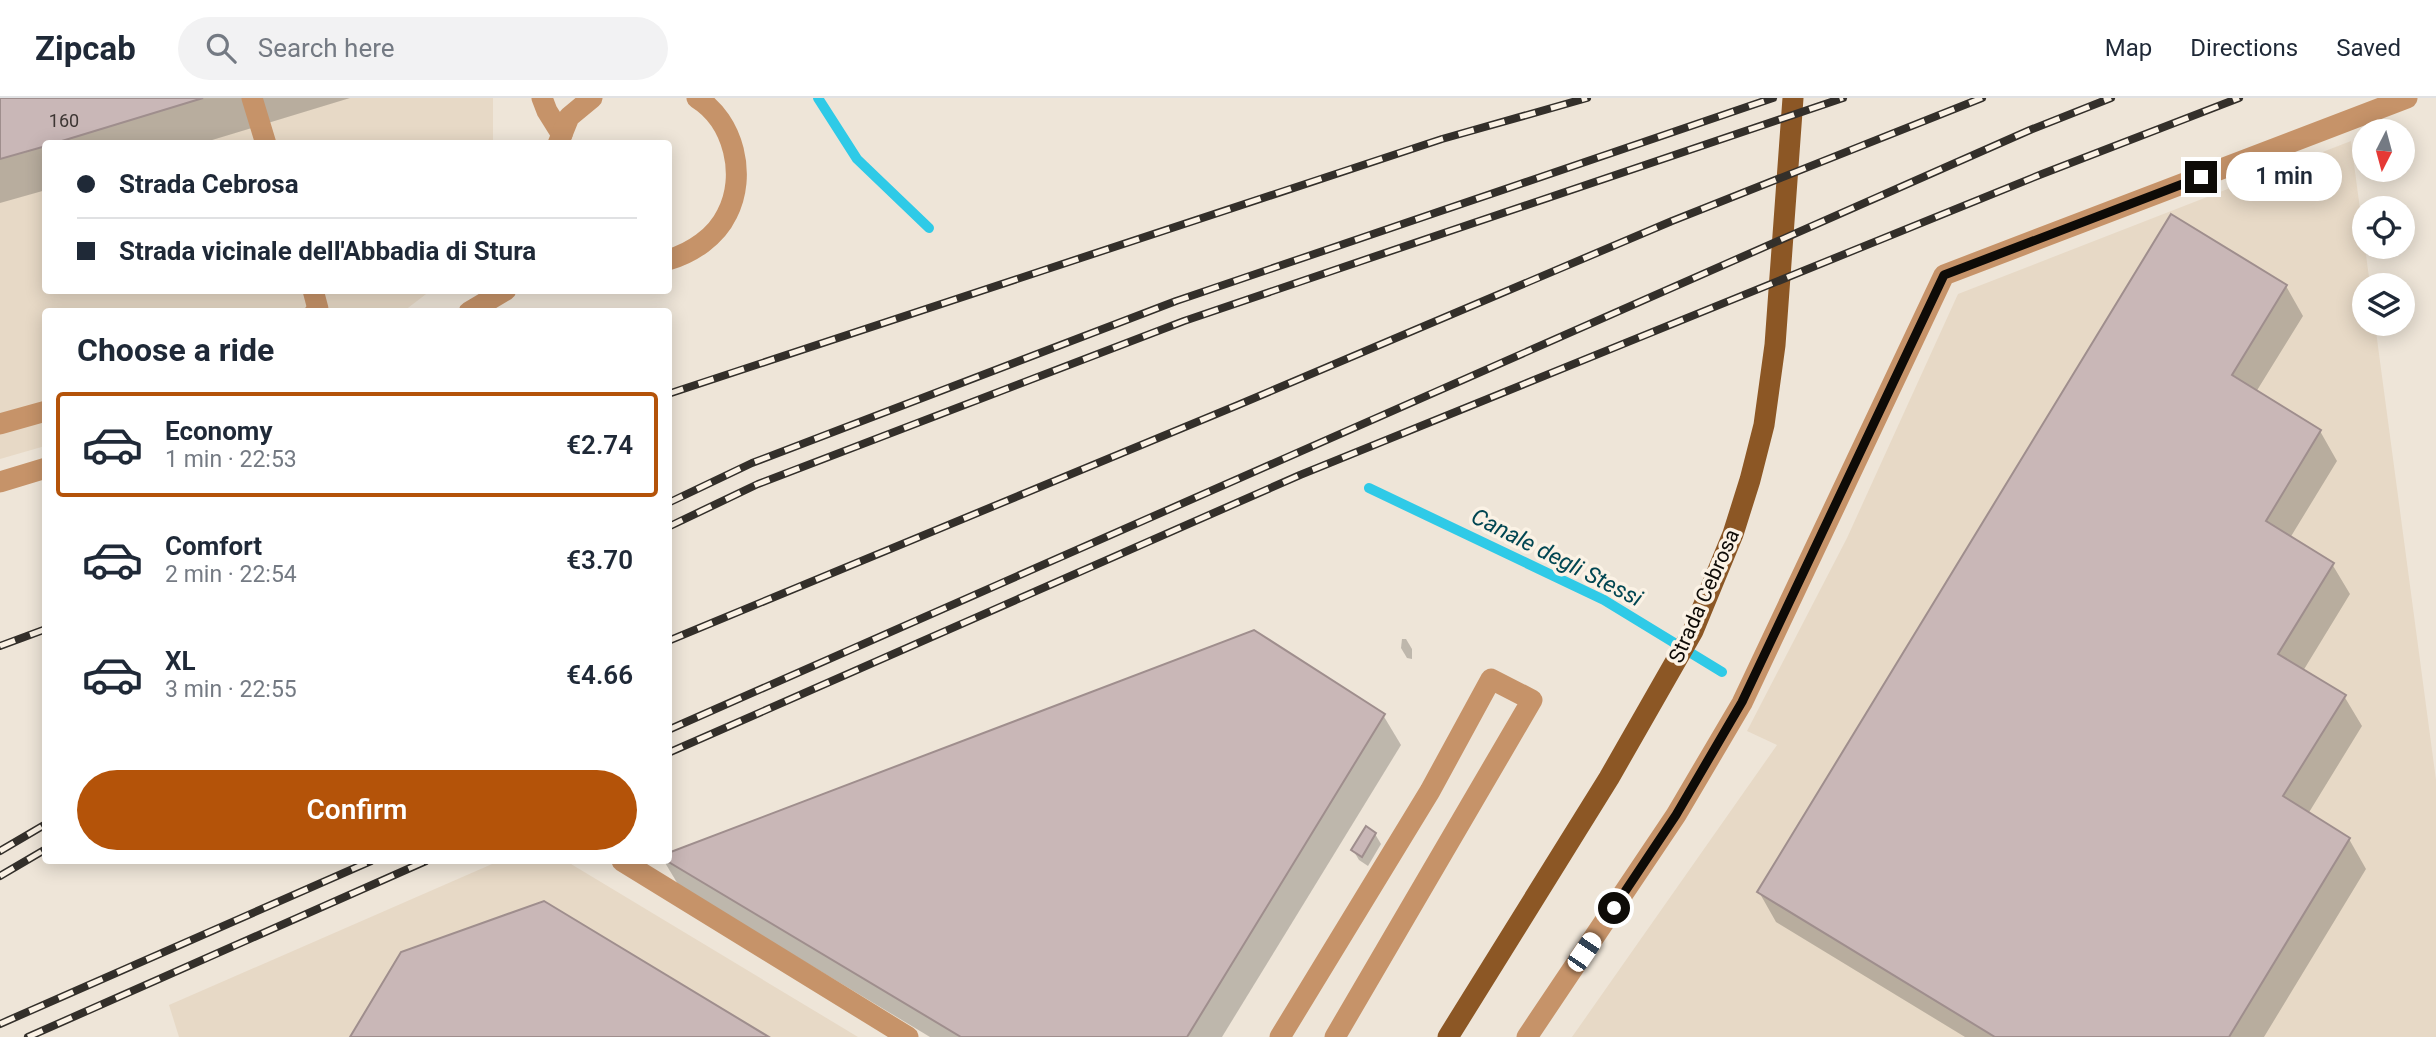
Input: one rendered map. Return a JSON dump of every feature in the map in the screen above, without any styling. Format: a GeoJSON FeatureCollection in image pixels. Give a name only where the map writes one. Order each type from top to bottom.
{"type":"FeatureCollection","features":[{"type":"Feature","properties":{"kind":"main road","name":"Strada Cebrosa"},"geometry":{"type":"LineString","coordinates":[[1448,1037],[1609,778],[1693,631],[1733,534],[1763,425],[1775,345],[1793,98]]}},
{"type":"Feature","properties":{"kind":"street"},"geometry":{"type":"LineString","coordinates":[[252,98],[265,140]]}},
{"type":"Feature","properties":{"kind":"street"},"geometry":{"type":"LineString","coordinates":[[560,139],[569,117],[592,98]]}},
{"type":"Feature","properties":{"kind":"street"},"geometry":{"type":"LineString","coordinates":[[672,259],[684,255],[709,238],[727,214],[736,186],[736,156],[726,127],[707,104],[697,98]]}},
{"type":"Feature","properties":{"kind":"street"},"geometry":{"type":"LineString","coordinates":[[1527,1037],[1676,815],[1742,702],[1944,275],[2407,98]]}},
{"type":"Feature","properties":{"kind":"street"},"geometry":{"type":"LineString","coordinates":[[542,102],[560,139]]}},
{"type":"Feature","properties":{"kind":"street"},"geometry":{"type":"LineString","coordinates":[[0,426],[42,412]]}},
{"type":"Feature","properties":{"kind":"street"},"geometry":{"type":"LineString","coordinates":[[0,426],[42,426]]}},
{"type":"Feature","properties":{"kind":"street"},"geometry":{"type":"LineString","coordinates":[[0,482],[42,469]]}},
{"type":"Feature","properties":{"kind":"street"},"geometry":{"type":"LineString","coordinates":[[1279,1037],[1430,791],[1491,679],[1532,699],[1335,1037]]}},
{"type":"Feature","properties":{"kind":"street"},"geometry":{"type":"LineString","coordinates":[[627,864],[908,1037]]}},
{"type":"Feature","properties":{"kind":"shaded area"},"geometry":{"type":"Polygon","coordinates":[[[0,98],[493,98],[493,140],[42,140],[42,294],[426,294],[408,308],[42,308],[42,447],[0,459],[0,98]]]}},
{"type":"Feature","properties":{"kind":"shaded area"},"geometry":{"type":"Polygon","coordinates":[[[2351,141],[2352,182],[2356,182],[2358,196],[2352,196],[2352,259],[2367,259],[2368,273],[2352,273],[2352,336],[2377,336],[2436,780],[2436,1037],[1572,1037],[1777,745],[1747,731],[1847,538],[1958,294],[2351,141]]]}},
{"type":"Feature","properties":{"kind":"shaded area"},"geometry":{"type":"Polygon","coordinates":[[[492,864],[571,864],[858,1037],[179,1037],[169,1005],[492,864]]]}},
{"type":"Feature","properties":{"kind":"building"},"geometry":{"type":"Polygon","coordinates":[[[0,98],[203,98],[65,140],[42,140],[42,147],[0,159],[0,98]]]}},
{"type":"Feature","properties":{"kind":"building"},"geometry":{"type":"Polygon","coordinates":[[[2171,214],[2287,285],[2232,375],[2321,430],[2266,521],[2334,563],[2278,654],[2346,695],[2283,796],[2350,838],[2229,1037],[1995,1037],[1757,892],[2171,214]]]}},
{"type":"Feature","properties":{"kind":"building"},"geometry":{"type":"Polygon","coordinates":[[[1254,630],[1385,714],[1187,1037],[961,1037],[672,864],[672,851],[1254,630]]]}},
{"type":"Feature","properties":{"kind":"building"},"geometry":{"type":"Polygon","coordinates":[[[1366,826],[1376,833],[1362,857],[1351,850],[1366,826]]]}},
{"type":"Feature","properties":{"kind":"building"},"geometry":{"type":"Polygon","coordinates":[[[544,901],[769,1037],[350,1037],[401,952],[544,901]]]}},
{"type":"Feature","properties":{"kind":"waterway","name":"Canale degli Stessi"},"geometry":{"type":"LineString","coordinates":[[818,98],[857,159],[929,228]]}},
{"type":"Feature","properties":{"kind":"waterway","name":"Canale degli Stessi"},"geometry":{"type":"LineString","coordinates":[[1369,488],[1604,600],[1722,672]]}},
{"type":"Feature","properties":{"kind":"railway"},"geometry":{"type":"LineString","coordinates":[[672,393],[1442,139],[1587,98]]}},
{"type":"Feature","properties":{"kind":"railway"},"geometry":{"type":"LineString","coordinates":[[672,501],[752,463],[1176,301],[1773,98]]}},
{"type":"Feature","properties":{"kind":"railway"},"geometry":{"type":"LineString","coordinates":[[672,525],[758,484],[1184,321],[1843,98]]}},
{"type":"Feature","properties":{"kind":"railway"},"geometry":{"type":"LineString","coordinates":[[672,639],[1238,405],[1672,221],[1982,98]]}},
{"type":"Feature","properties":{"kind":"railway"},"geometry":{"type":"LineString","coordinates":[[672,728],[2030,130],[2111,98]]}},
{"type":"Feature","properties":{"kind":"railway"},"geometry":{"type":"LineString","coordinates":[[672,751],[1300,475],[2042,174],[2239,98]]}},
{"type":"Feature","properties":{"kind":"railway"},"geometry":{"type":"LineString","coordinates":[[0,646],[42,630]]}},
{"type":"Feature","properties":{"kind":"railway"},"geometry":{"type":"LineString","coordinates":[[0,851],[42,826]]}},
{"type":"Feature","properties":{"kind":"railway"},"geometry":{"type":"LineString","coordinates":[[0,876],[42,851]]}},
{"type":"Feature","properties":{"kind":"railway"},"geometry":{"type":"LineString","coordinates":[[0,1024],[364,864]]}},
{"type":"Feature","properties":{"kind":"railway"},"geometry":{"type":"LineString","coordinates":[[28,1037],[419,864]]}},
{"type":"Feature","properties":{"kind":"route"},"geometry":{"type":"LineString","coordinates":[[1614,908],[1676,815],[1742,702],[1944,275],[2201,177]]}}]}
